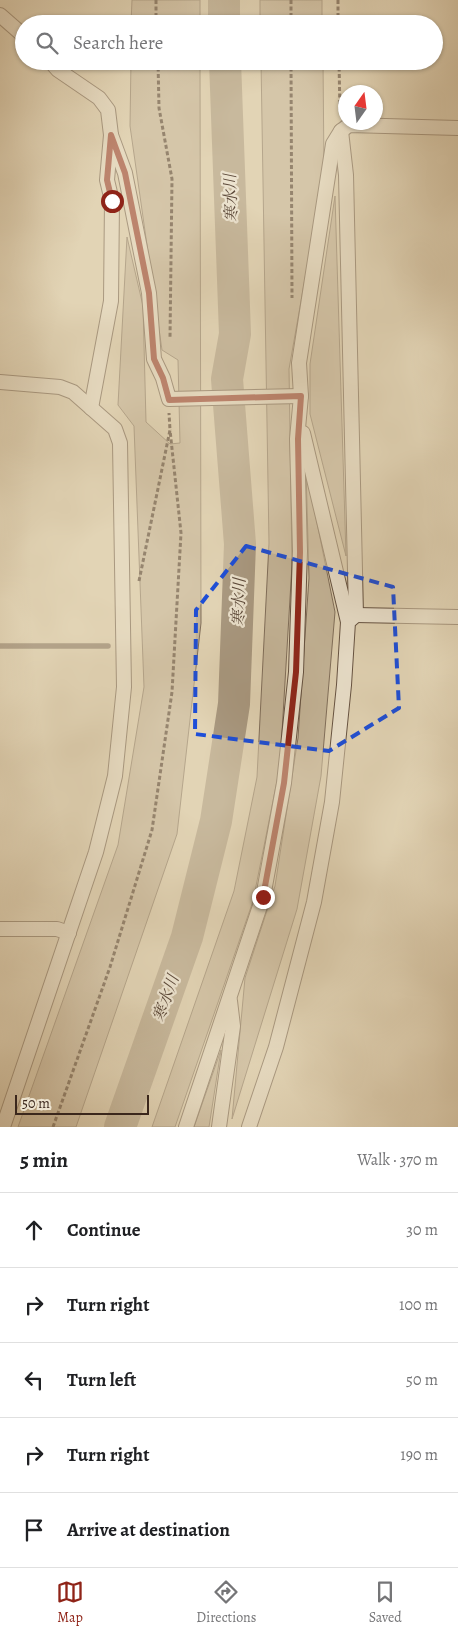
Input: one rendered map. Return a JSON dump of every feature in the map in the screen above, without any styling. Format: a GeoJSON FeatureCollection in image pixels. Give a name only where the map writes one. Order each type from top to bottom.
{"type":"FeatureCollection","features":[{"type":"Feature","properties":{"kind":"street"},"geometry":{"type":"LineString","coordinates":[[0,15],[15,28]]}},
{"type":"Feature","properties":{"kind":"street"},"geometry":{"type":"LineString","coordinates":[[58,70],[99,98],[108,110],[111,135],[107,180],[112,201],[111,301],[91,408]]}},
{"type":"Feature","properties":{"kind":"street"},"geometry":{"type":"LineString","coordinates":[[352,618],[296,396],[299,363],[333,144],[341,131],[349,126],[458,128]]}},
{"type":"Feature","properties":{"kind":"street"},"geometry":{"type":"LineString","coordinates":[[249,1127],[276,1047],[314,902],[332,802],[352,618],[346,175],[341,131]]}},
{"type":"Feature","properties":{"kind":"street"},"geometry":{"type":"LineString","coordinates":[[111,135],[125,173],[149,293],[154,359],[172,399],[296,396]]}},
{"type":"Feature","properties":{"kind":"street"},"geometry":{"type":"LineString","coordinates":[[0,382],[60,387],[73,392],[115,429],[120,443],[124,687],[114,776],[96,852],[3,1127]]}},
{"type":"Feature","properties":{"kind":"street"},"geometry":{"type":"LineString","coordinates":[[186,1127],[263,897],[284,783],[296,672],[300,552],[298,439],[300,416]]}},
{"type":"Feature","properties":{"kind":"street"},"geometry":{"type":"LineString","coordinates":[[352,618],[458,617]]}},
{"type":"Feature","properties":{"kind":"street"},"geometry":{"type":"LineString","coordinates":[[0,929],[57,929],[68,933]]}},
{"type":"Feature","properties":{"kind":"street"},"geometry":{"type":"LineString","coordinates":[[219,1127],[233,1026],[229,997]]}},
{"type":"Feature","properties":{"kind":"path"},"geometry":{"type":"LineString","coordinates":[[156,0],[156,15]]}},
{"type":"Feature","properties":{"kind":"path"},"geometry":{"type":"LineString","coordinates":[[290,0],[291,15]]}},
{"type":"Feature","properties":{"kind":"path"},"geometry":{"type":"LineString","coordinates":[[338,0],[338,15]]}},
{"type":"Feature","properties":{"kind":"path"},"geometry":{"type":"LineString","coordinates":[[158,70],[159,108],[172,179],[170,344]]}},
{"type":"Feature","properties":{"kind":"path"},"geometry":{"type":"LineString","coordinates":[[291,70],[292,299]]}},
{"type":"Feature","properties":{"kind":"path"},"geometry":{"type":"LineString","coordinates":[[339,70],[341,131]]}},
{"type":"Feature","properties":{"kind":"path"},"geometry":{"type":"LineString","coordinates":[[138,583],[170,430],[172,399]]}},
{"type":"Feature","properties":{"kind":"path"},"geometry":{"type":"LineString","coordinates":[[53,1127],[110,967],[152,830],[172,692],[181,534],[170,430]]}},
{"type":"Feature","properties":{"kind":"highlighted area"},"geometry":{"type":"Polygon","coordinates":[[[246,546],[393,587],[399,708],[329,751],[195,734],[196,610],[246,546]]]}},
{"type":"Feature","properties":{"kind":"shaded area"},"geometry":{"type":"Polygon","coordinates":[[[132,0],[200,0],[200,15],[131,15],[132,0]]]}},
{"type":"Feature","properties":{"kind":"shaded area"},"geometry":{"type":"Polygon","coordinates":[[[260,0],[322,0],[322,15],[260,15],[260,0]]]}},
{"type":"Feature","properties":{"kind":"shaded area"},"geometry":{"type":"Polygon","coordinates":[[[131,70],[200,70],[201,623],[177,834],[76,1127],[18,1127],[118,845],[144,687],[134,426],[118,405],[127,237],[143,306],[146,422],[170,444],[180,443],[178,360],[162,350],[130,126],[131,70]]]}},
{"type":"Feature","properties":{"kind":"shaded area"},"geometry":{"type":"Polygon","coordinates":[[[261,70],[323,70],[324,171],[289,369],[292,565],[280,766],[253,901],[175,1127],[152,1127],[234,891],[257,777],[269,543],[261,70]]]}},
{"type":"Feature","properties":{"kind":"shaded area"},"geometry":{"type":"Polygon","coordinates":[[[335,196],[346,556],[310,414],[310,364],[335,196]]]}},
{"type":"Feature","properties":{"kind":"shaded area"},"geometry":{"type":"Polygon","coordinates":[[[306,468],[335,612],[321,776],[297,909],[232,1119],[245,978],[275,886],[298,738],[309,578],[306,468]]]}},
{"type":"Feature","properties":{"kind":"shaded area"},"geometry":{"type":"Polygon","coordinates":[[[221,1050],[209,1127],[194,1127],[221,1050]]]}},
{"type":"Feature","properties":{"kind":"waterway","name":"寒水川"},"geometry":{"type":"LineString","coordinates":[[224,0],[224,15]]}},
{"type":"Feature","properties":{"kind":"waterway","name":"寒水川"},"geometry":{"type":"LineString","coordinates":[[120,1127],[187,937],[216,821],[234,704],[240,544],[227,379],[235,334],[225,70]]}},
{"type":"Feature","properties":{"kind":"waterway"},"geometry":{"type":"LineString","coordinates":[[0,646],[108,646]]}},
{"type":"Feature","properties":{"kind":"route"},"geometry":{"type":"LineString","coordinates":[[112,201],[107,180],[111,135],[125,173],[149,293],[154,359],[163,378],[169,400],[301,396],[298,439],[300,552],[296,672],[284,783],[263,897]]}}]}
